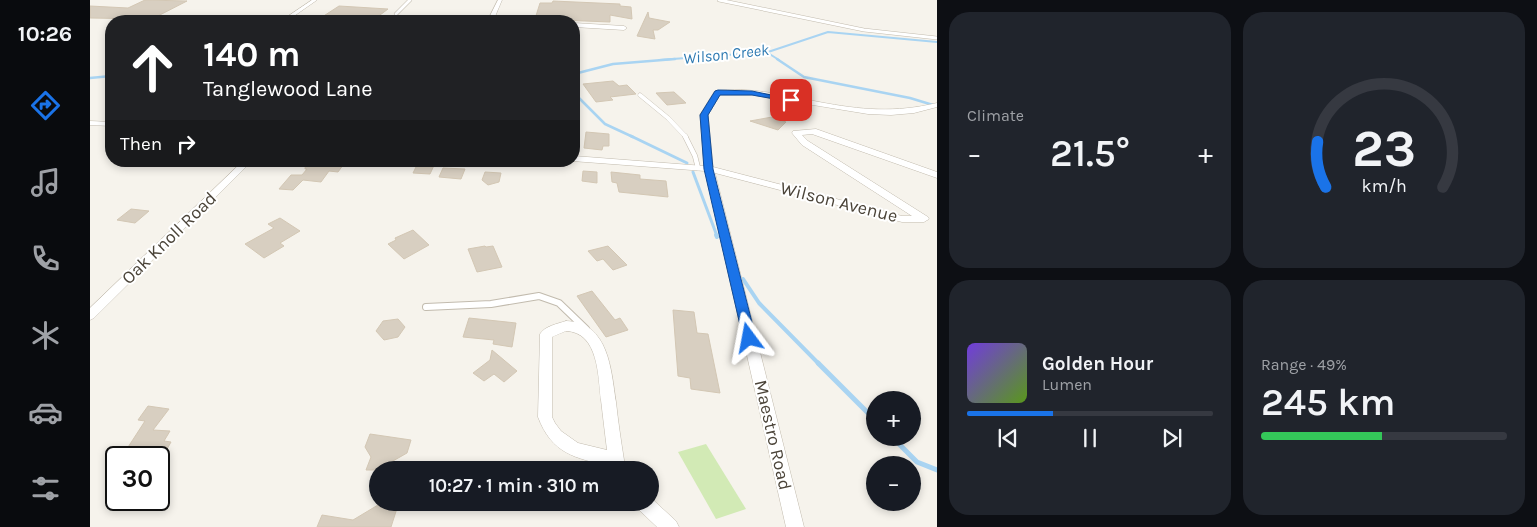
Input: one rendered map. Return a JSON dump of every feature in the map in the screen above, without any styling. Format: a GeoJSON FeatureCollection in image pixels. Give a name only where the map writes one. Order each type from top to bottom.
{"type":"FeatureCollection","features":[{"type":"Feature","properties":{"kind":"street"},"geometry":{"type":"LineString","coordinates":[[293,15],[316,0]]}},
{"type":"Feature","properties":{"kind":"street"},"geometry":{"type":"LineString","coordinates":[[493,15],[500,0]]}},
{"type":"Feature","properties":{"kind":"street"},"geometry":{"type":"LineString","coordinates":[[580,25],[624,28]]}},
{"type":"Feature","properties":{"kind":"street","name":"Maestro Road"},"geometry":{"type":"LineString","coordinates":[[795,527],[703,169],[704,115],[718,93],[752,93],[869,113],[901,113],[937,105]]}},
{"type":"Feature","properties":{"kind":"street"},"geometry":{"type":"LineString","coordinates":[[90,124],[105,124]]}},
{"type":"Feature","properties":{"kind":"street","name":"Wilson Avenue"},"geometry":{"type":"LineString","coordinates":[[580,159],[703,169],[902,219],[924,219],[805,143],[796,133],[813,131],[937,175]]}},
{"type":"Feature","properties":{"kind":"street","name":"Oak Knoll Road"},"geometry":{"type":"LineString","coordinates":[[90,315],[242,167]]}},
{"type":"Feature","properties":{"kind":"street"},"geometry":{"type":"LineString","coordinates":[[608,461],[558,439],[549,429],[545,417],[546,334],[558,327],[576,326],[589,332],[598,346],[603,360],[617,461]]}},
{"type":"Feature","properties":{"kind":"street"},"geometry":{"type":"LineString","coordinates":[[653,511],[670,527]]}},
{"type":"Feature","properties":{"kind":"lane"},"geometry":{"type":"LineString","coordinates":[[396,14],[410,0]]}},
{"type":"Feature","properties":{"kind":"lane"},"geometry":{"type":"LineString","coordinates":[[719,0],[864,30],[937,38]]}},
{"type":"Feature","properties":{"kind":"lane"},"geometry":{"type":"LineString","coordinates":[[640,95],[689,140],[703,169]]}},
{"type":"Feature","properties":{"kind":"lane"},"geometry":{"type":"LineString","coordinates":[[426,306],[453,307],[493,304],[521,297],[539,296],[554,300],[570,311],[589,332]]}},
{"type":"Feature","properties":{"kind":"green space"},"geometry":{"type":"Polygon","coordinates":[[[706,444],[746,509],[716,519],[678,452],[706,444]]]}},
{"type":"Feature","properties":{"kind":"building"},"geometry":{"type":"Polygon","coordinates":[[[145,0],[187,1],[160,15],[105,15],[105,18],[90,18],[90,6],[128,8],[145,0]]]}},
{"type":"Feature","properties":{"kind":"building"},"geometry":{"type":"Polygon","coordinates":[[[553,1],[620,4],[620,6],[631,7],[632,19],[610,15],[610,22],[580,21],[580,15],[536,15],[540,3],[552,3],[553,1]]]}},
{"type":"Feature","properties":{"kind":"building"},"geometry":{"type":"Polygon","coordinates":[[[339,6],[388,9],[380,15],[325,15],[339,6]]]}},
{"type":"Feature","properties":{"kind":"building"},"geometry":{"type":"Polygon","coordinates":[[[648,12],[649,18],[670,22],[658,30],[653,30],[655,39],[637,36],[648,12]]]}},
{"type":"Feature","properties":{"kind":"building"},"geometry":{"type":"Polygon","coordinates":[[[613,81],[619,86],[627,85],[636,94],[610,97],[613,100],[596,102],[583,84],[613,81]]]}},
{"type":"Feature","properties":{"kind":"building"},"geometry":{"type":"Polygon","coordinates":[[[674,92],[686,103],[667,105],[656,93],[674,92]]]}},
{"type":"Feature","properties":{"kind":"building"},"geometry":{"type":"Polygon","coordinates":[[[772,117],[786,122],[778,130],[750,121],[772,117]]]}},
{"type":"Feature","properties":{"kind":"building"},"geometry":{"type":"Polygon","coordinates":[[[586,132],[609,134],[609,146],[603,146],[602,150],[584,148],[586,132]]]}},
{"type":"Feature","properties":{"kind":"building"},"geometry":{"type":"Polygon","coordinates":[[[305,167],[342,167],[338,172],[329,171],[321,182],[303,180],[293,190],[279,189],[291,175],[302,175],[307,169],[305,169],[305,167]]]}},
{"type":"Feature","properties":{"kind":"building"},"geometry":{"type":"Polygon","coordinates":[[[416,167],[433,167],[430,174],[413,173],[416,167]]]}},
{"type":"Feature","properties":{"kind":"building"},"geometry":{"type":"Polygon","coordinates":[[[443,168],[465,169],[461,179],[439,177],[443,168]]]}},
{"type":"Feature","properties":{"kind":"building"},"geometry":{"type":"Polygon","coordinates":[[[583,171],[597,172],[597,183],[582,181],[583,171]]]}},
{"type":"Feature","properties":{"kind":"building"},"geometry":{"type":"Polygon","coordinates":[[[485,172],[501,173],[499,182],[488,185],[482,180],[485,172]]]}},
{"type":"Feature","properties":{"kind":"building"},"geometry":{"type":"Polygon","coordinates":[[[611,172],[640,175],[640,179],[666,181],[668,197],[619,192],[617,183],[612,182],[611,172]]]}},
{"type":"Feature","properties":{"kind":"building"},"geometry":{"type":"Polygon","coordinates":[[[131,209],[149,211],[135,223],[117,220],[131,209]]]}},
{"type":"Feature","properties":{"kind":"building"},"geometry":{"type":"Polygon","coordinates":[[[280,218],[300,231],[280,243],[284,246],[264,258],[245,244],[274,228],[268,224],[280,218]]]}},
{"type":"Feature","properties":{"kind":"building"},"geometry":{"type":"Polygon","coordinates":[[[413,230],[429,245],[404,259],[388,244],[396,240],[395,238],[413,230]]]}},
{"type":"Feature","properties":{"kind":"building"},"geometry":{"type":"Polygon","coordinates":[[[493,246],[502,267],[477,272],[468,249],[493,246]]]}},
{"type":"Feature","properties":{"kind":"building"},"geometry":{"type":"Polygon","coordinates":[[[608,246],[627,265],[613,270],[603,259],[597,261],[588,251],[608,246]]]}},
{"type":"Feature","properties":{"kind":"building"},"geometry":{"type":"Polygon","coordinates":[[[592,291],[615,320],[620,318],[628,330],[606,337],[577,296],[592,291]]]}},
{"type":"Feature","properties":{"kind":"building"},"geometry":{"type":"Polygon","coordinates":[[[673,310],[694,312],[697,333],[708,334],[720,393],[691,389],[690,378],[678,376],[673,310]]]}},
{"type":"Feature","properties":{"kind":"building"},"geometry":{"type":"Polygon","coordinates":[[[469,318],[516,323],[512,347],[493,344],[494,340],[463,337],[469,318]]]}},
{"type":"Feature","properties":{"kind":"building"},"geometry":{"type":"Polygon","coordinates":[[[398,319],[405,327],[398,337],[384,340],[376,331],[383,321],[398,319]]]}},
{"type":"Feature","properties":{"kind":"building"},"geometry":{"type":"Polygon","coordinates":[[[492,350],[517,371],[504,382],[494,374],[484,381],[473,373],[490,360],[492,350]]]}},
{"type":"Feature","properties":{"kind":"building"},"geometry":{"type":"Polygon","coordinates":[[[148,406],[169,409],[153,430],[170,431],[164,441],[171,442],[169,446],[129,446],[145,421],[138,420],[148,406]]]}},
{"type":"Feature","properties":{"kind":"building"},"geometry":{"type":"Polygon","coordinates":[[[370,434],[411,440],[407,453],[393,461],[369,461],[371,457],[365,447],[370,434]]]}},
{"type":"Feature","properties":{"kind":"building"},"geometry":{"type":"Polygon","coordinates":[[[369,510],[396,511],[391,527],[317,527],[322,515],[353,520],[369,510]]]}},
{"type":"Feature","properties":{"kind":"waterway","name":"Wilson Creek"},"geometry":{"type":"LineString","coordinates":[[659,60],[768,52],[828,32],[937,42]]}},
{"type":"Feature","properties":{"kind":"waterway"},"geometry":{"type":"LineString","coordinates":[[768,53],[779,60]]}},
{"type":"Feature","properties":{"kind":"waterway","name":"Wilson Creek"},"geometry":{"type":"LineString","coordinates":[[580,72],[613,64],[675,59]]}},
{"type":"Feature","properties":{"kind":"waterway"},"geometry":{"type":"LineString","coordinates":[[777,59],[804,77],[910,98],[933,105]]}},
{"type":"Feature","properties":{"kind":"waterway","name":"Wilson Creek"},"geometry":{"type":"LineString","coordinates":[[90,78],[105,77]]}},
{"type":"Feature","properties":{"kind":"waterway"},"geometry":{"type":"LineString","coordinates":[[580,99],[605,124],[633,137]]}},
{"type":"Feature","properties":{"kind":"waterway"},"geometry":{"type":"LineString","coordinates":[[631,136],[687,163]]}},
{"type":"Feature","properties":{"kind":"waterway"},"geometry":{"type":"LineString","coordinates":[[693,172],[717,236]]}},
{"type":"Feature","properties":{"kind":"waterway"},"geometry":{"type":"LineString","coordinates":[[743,279],[759,303],[819,364]]}},
{"type":"Feature","properties":{"kind":"waterway"},"geometry":{"type":"LineString","coordinates":[[819,364],[866,411]]}},
{"type":"Feature","properties":{"kind":"waterway"},"geometry":{"type":"LineString","coordinates":[[901,446],[917,462],[937,470]]}},
{"type":"Feature","properties":{"kind":"route"},"geometry":{"type":"LineString","coordinates":[[749,338],[709,169],[704,115],[718,93],[752,93],[791,100]]}}]}
